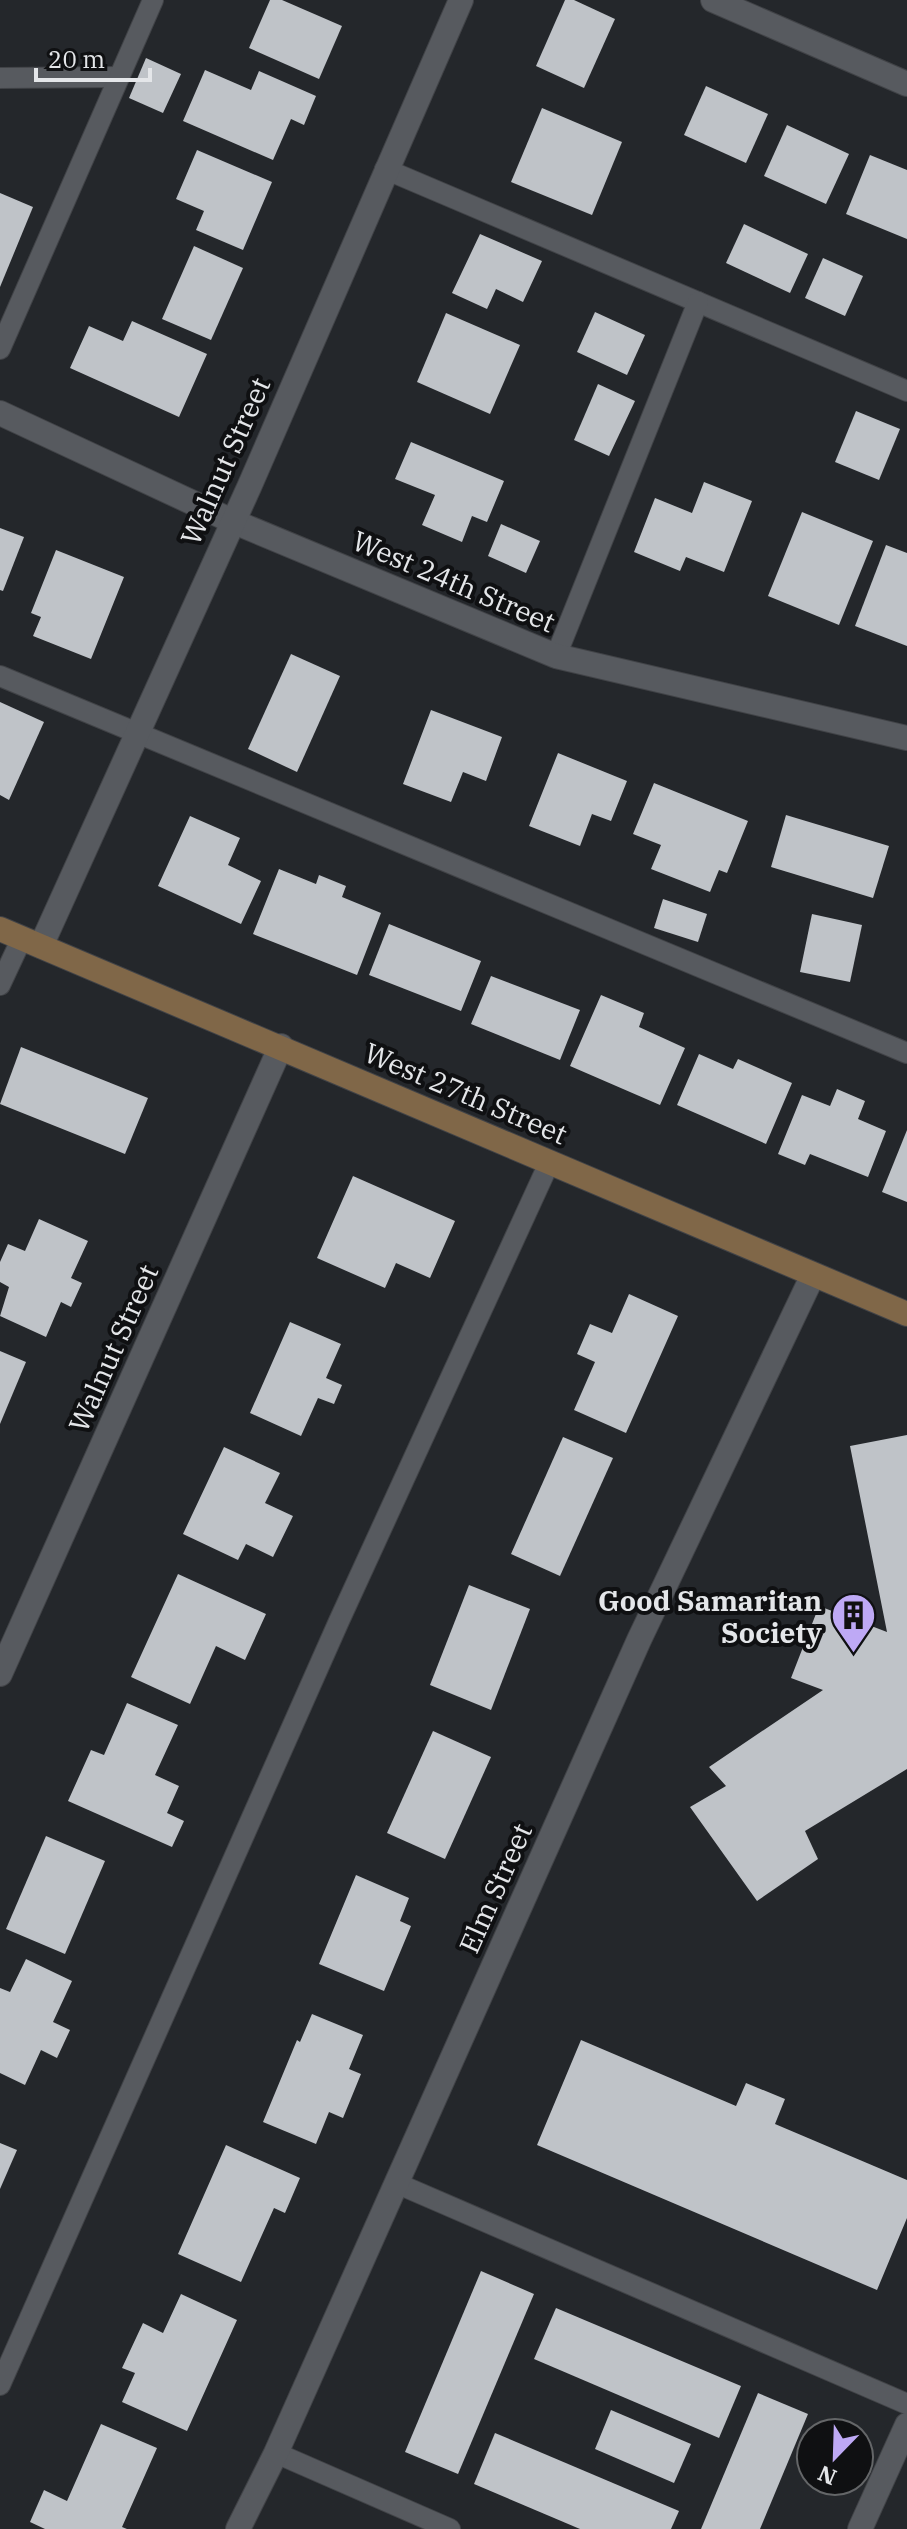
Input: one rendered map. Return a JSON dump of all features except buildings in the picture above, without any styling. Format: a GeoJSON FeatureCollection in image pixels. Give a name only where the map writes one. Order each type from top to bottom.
{"type":"FeatureCollection","features":[{"type":"Feature","properties":{"kind":"main road","name":"West 27th Street"},"geometry":{"type":"LineString","coordinates":[[21,937],[907,1314]]}},
{"type":"Feature","properties":{"kind":"street","name":"Walnut Street"},"geometry":{"type":"LineString","coordinates":[[21,937],[135,735],[461,0]]}},
{"type":"Feature","properties":{"kind":"street"},"geometry":{"type":"LineString","coordinates":[[724,2],[907,84]]}},
{"type":"Feature","properties":{"kind":"street","name":"West 24th Street"},"geometry":{"type":"LineString","coordinates":[[0,413],[232,521],[556,656],[907,738]]}},
{"type":"Feature","properties":{"kind":"street","name":"Walnut Street"},"geometry":{"type":"LineString","coordinates":[[0,1674],[281,1046]]}},
{"type":"Feature","properties":{"kind":"street","name":"Elm Street"},"geometry":{"type":"LineString","coordinates":[[238,2529],[276,2453],[639,1640],[813,1275]]}},
{"type":"Feature","properties":{"kind":"street"},"geometry":{"type":"LineString","coordinates":[[860,2529],[907,2425]]}},
{"type":"Feature","properties":{"kind":"lane"},"geometry":{"type":"LineString","coordinates":[[0,349],[153,0]]}},
{"type":"Feature","properties":{"kind":"lane"},"geometry":{"type":"LineString","coordinates":[[0,78],[119,77]]}},
{"type":"Feature","properties":{"kind":"lane"},"geometry":{"type":"LineString","coordinates":[[385,169],[907,391]]}},
{"type":"Feature","properties":{"kind":"lane"},"geometry":{"type":"LineString","coordinates":[[556,656],[698,302]]}},
{"type":"Feature","properties":{"kind":"lane"},"geometry":{"type":"LineString","coordinates":[[0,676],[135,735],[907,1053]]}},
{"type":"Feature","properties":{"kind":"lane"},"geometry":{"type":"LineString","coordinates":[[0,985],[21,937]]}},
{"type":"Feature","properties":{"kind":"lane"},"geometry":{"type":"LineString","coordinates":[[0,2385],[339,1621],[550,1161]]}},
{"type":"Feature","properties":{"kind":"lane"},"geometry":{"type":"LineString","coordinates":[[396,2183],[907,2404]]}},
{"type":"Feature","properties":{"kind":"lane"},"geometry":{"type":"LineString","coordinates":[[276,2453],[450,2529]]}},
{"type":"Feature","properties":{"kind":"place","name":"Good Samaritan Society"},"geometry":{"type":"Point","coordinates":[853,1655]}}]}
